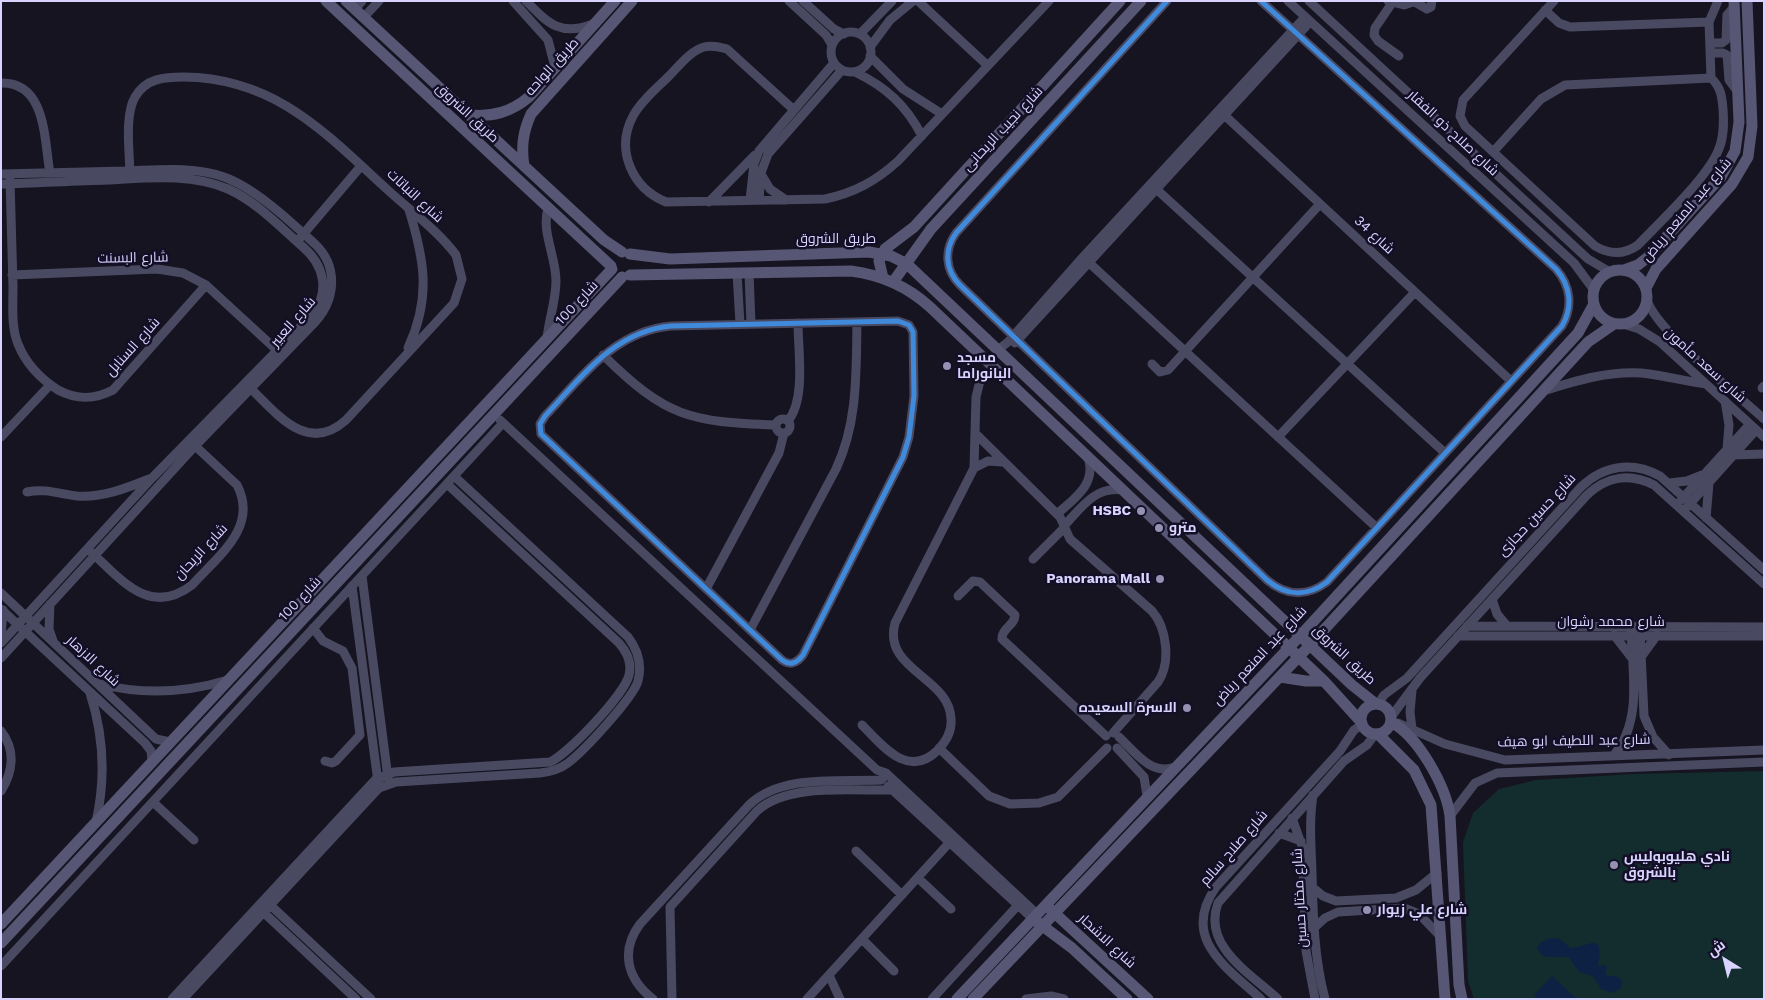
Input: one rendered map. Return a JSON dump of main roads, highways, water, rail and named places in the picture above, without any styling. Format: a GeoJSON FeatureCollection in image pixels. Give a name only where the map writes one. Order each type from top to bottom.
{"type":"FeatureCollection","features":[{"type":"Feature","properties":{"kind":"water"},"geometry":{"type":"Polygon","coordinates":[[[1560,939],[1570,948],[1593,943],[1597,944],[1600,954],[1598,966],[1605,965],[1607,968],[1605,975],[1618,977],[1622,981],[1620,989],[1612,993],[1601,989],[1593,976],[1579,972],[1569,957],[1545,957],[1537,950],[1545,940],[1560,939]]]}},
{"type":"Feature","properties":{"kind":"water"},"geometry":{"type":"Polygon","coordinates":[[[1552,976],[1577,999],[1538,999],[1534,995],[1552,976]]]}},
{"type":"Feature","properties":{"kind":"place","name":"مسجد البانوراما"},"geometry":{"type":"Point","coordinates":[947,366]}},
{"type":"Feature","properties":{"kind":"place","name":"HSBC"},"geometry":{"type":"Point","coordinates":[1141,511]}},
{"type":"Feature","properties":{"kind":"place","name":"مترو"},"geometry":{"type":"Point","coordinates":[1159,528]}},
{"type":"Feature","properties":{"kind":"place","name":"Panorama Mall"},"geometry":{"type":"Point","coordinates":[1160,579]}},
{"type":"Feature","properties":{"kind":"place","name":"الاسرة السعيده"},"geometry":{"type":"Point","coordinates":[1187,708]}},
{"type":"Feature","properties":{"kind":"place","name":"نادي هليوبوليس بالشروق"},"geometry":{"type":"Point","coordinates":[1614,865]}},
{"type":"Feature","properties":{"kind":"place","name":"شارع علي زيوار"},"geometry":{"type":"Point","coordinates":[1367,910]}}]}
